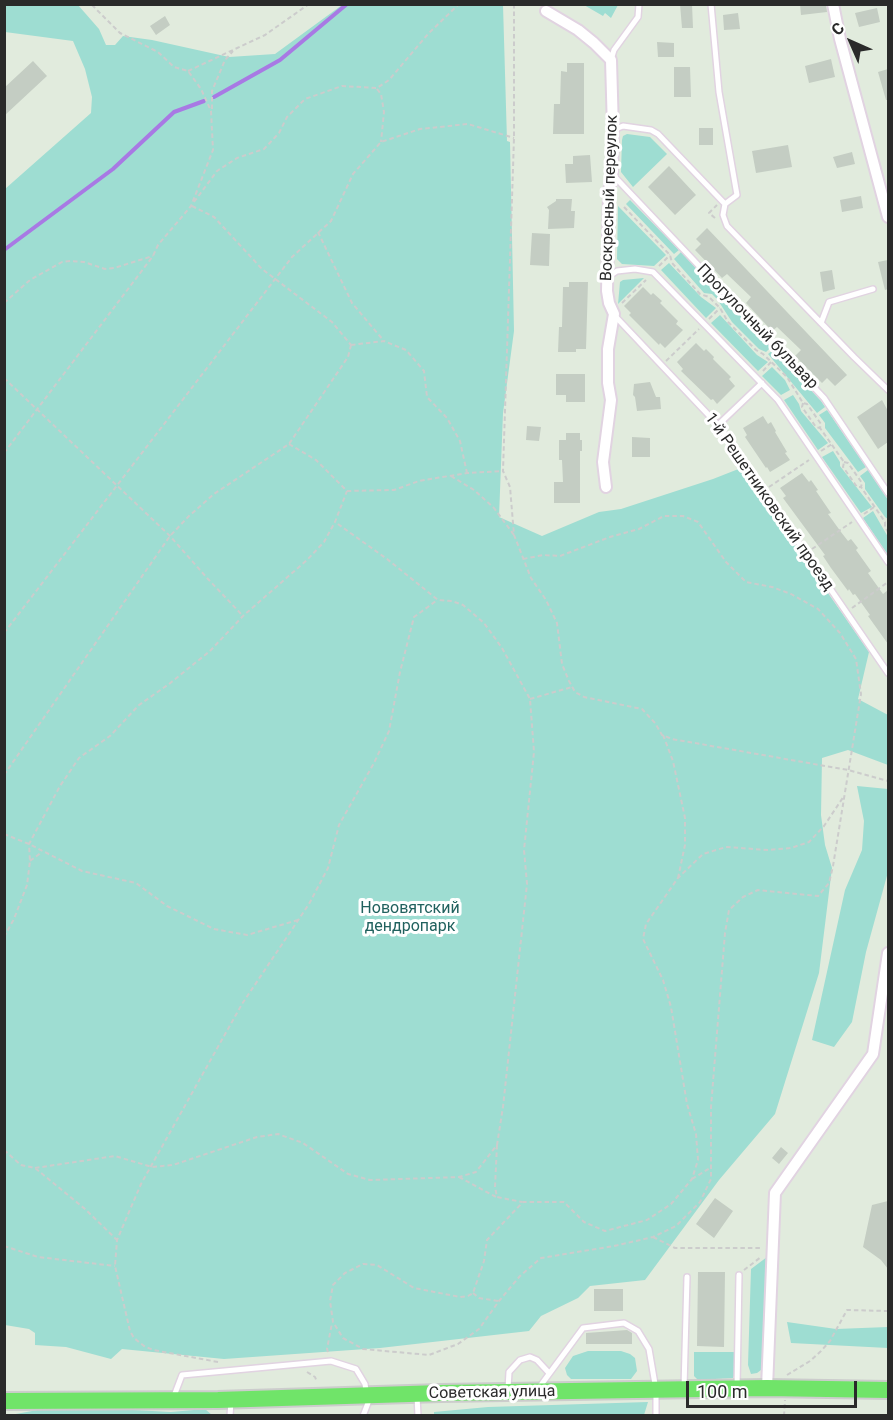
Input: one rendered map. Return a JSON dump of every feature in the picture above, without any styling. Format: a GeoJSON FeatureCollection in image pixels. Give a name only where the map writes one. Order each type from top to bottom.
{"type":"FeatureCollection","features":[{"type":"Feature","properties":{"kind":"main road","name":"Советская улица"},"geometry":{"type":"LineString","coordinates":[[4,1401],[172,1400],[231,1408],[416,1394],[767,1388],[888,1390]]}},
{"type":"Feature","properties":{"kind":"street"},"geometry":{"type":"LineString","coordinates":[[832,4],[888,217]]}},
{"type":"Feature","properties":{"kind":"street"},"geometry":{"type":"LineString","coordinates":[[546,11],[578,30],[611,60]]}},
{"type":"Feature","properties":{"kind":"street","name":"Воскресный переулок"},"geometry":{"type":"LineString","coordinates":[[606,487],[603,462],[611,400],[608,383],[608,349],[615,312],[609,303],[608,277],[609,193],[613,130],[611,60]]}},
{"type":"Feature","properties":{"kind":"street"},"geometry":{"type":"LineString","coordinates":[[767,1388],[775,1193],[873,1054],[888,954]]}},
{"type":"Feature","properties":{"kind":"lane"},"geometry":{"type":"LineString","coordinates":[[611,60],[614,50],[638,17],[639,4]]}},
{"type":"Feature","properties":{"kind":"lane"},"geometry":{"type":"LineString","coordinates":[[711,4],[719,92],[737,195],[722,204]]}},
{"type":"Feature","properties":{"kind":"lane"},"geometry":{"type":"LineString","coordinates":[[613,130],[623,126],[651,130],[658,134],[722,204],[723,215],[728,226],[888,390]]}},
{"type":"Feature","properties":{"kind":"lane","name":"Прогулочный бульвар"},"geometry":{"type":"LineString","coordinates":[[612,174],[824,398],[888,493]]}},
{"type":"Feature","properties":{"kind":"lane"},"geometry":{"type":"LineString","coordinates":[[608,277],[617,271],[635,269],[653,272],[778,400],[888,562]]}},
{"type":"Feature","properties":{"kind":"lane"},"geometry":{"type":"LineString","coordinates":[[821,323],[829,302],[873,289]]}},
{"type":"Feature","properties":{"kind":"lane","name":"1-й Решетниковский проезд"},"geometry":{"type":"LineString","coordinates":[[615,312],[661,366],[718,425],[888,673]]}},
{"type":"Feature","properties":{"kind":"lane"},"geometry":{"type":"LineString","coordinates":[[718,425],[762,383]]}},
{"type":"Feature","properties":{"kind":"lane"},"geometry":{"type":"LineString","coordinates":[[737,1389],[739,1275]]}},
{"type":"Feature","properties":{"kind":"lane"},"geometry":{"type":"LineString","coordinates":[[684,1390],[687,1277]]}},
{"type":"Feature","properties":{"kind":"lane"},"geometry":{"type":"LineString","coordinates":[[535,1393],[584,1328],[624,1323],[638,1331],[645,1340],[653,1366],[656,1416]]}},
{"type":"Feature","properties":{"kind":"lane"},"geometry":{"type":"LineString","coordinates":[[508,1393],[509,1372],[520,1360],[530,1357],[537,1360],[549,1373]]}},
{"type":"Feature","properties":{"kind":"lane"},"geometry":{"type":"LineString","coordinates":[[172,1400],[182,1375],[331,1361],[356,1369],[365,1384],[368,1403],[363,1416]]}},
{"type":"Feature","properties":{"kind":"lane"},"geometry":{"type":"LineString","coordinates":[[416,1394],[417,1416]]}},
{"type":"Feature","properties":{"kind":"path"},"geometry":{"type":"LineString","coordinates":[[91,4],[120,33],[158,51],[174,67],[188,71],[201,89],[212,111]]}},
{"type":"Feature","properties":{"kind":"path"},"geometry":{"type":"LineString","coordinates":[[188,71],[265,35],[309,4]]}},
{"type":"Feature","properties":{"kind":"path"},"geometry":{"type":"LineString","coordinates":[[4,453],[153,256],[158,245],[217,171],[237,158],[264,149],[279,133],[287,117],[305,99],[342,87],[377,88],[389,80],[428,34],[459,4]]}},
{"type":"Feature","properties":{"kind":"path"},"geometry":{"type":"LineString","coordinates":[[514,4],[514,138],[503,471],[510,487],[514,535],[522,559],[557,623],[562,664],[570,687],[584,697],[642,709],[662,735],[673,760],[685,818],[685,845],[678,878]]}},
{"type":"Feature","properties":{"kind":"path"},"geometry":{"type":"LineString","coordinates":[[191,206],[213,150],[212,91],[225,60],[234,50]]}},
{"type":"Feature","properties":{"kind":"path"},"geometry":{"type":"LineString","coordinates":[[377,88],[381,94],[384,112],[381,142]]}},
{"type":"Feature","properties":{"kind":"path"},"geometry":{"type":"LineString","coordinates":[[4,633],[292,257],[331,221],[353,174],[381,142],[420,129],[468,124],[514,138]]}},
{"type":"Feature","properties":{"kind":"path"},"geometry":{"type":"LineString","coordinates":[[717,221],[709,213],[722,204]]}},
{"type":"Feature","properties":{"kind":"path"},"geometry":{"type":"LineString","coordinates":[[191,206],[214,217],[262,269],[332,322],[351,345]]}},
{"type":"Feature","properties":{"kind":"path","name":"Прогулочный бульвар"},"geometry":{"type":"LineString","coordinates":[[624,207],[670,255],[672,263],[700,294],[709,297],[756,350],[787,377],[803,403],[802,407],[832,444],[857,487],[861,487]]}},
{"type":"Feature","properties":{"kind":"path"},"geometry":{"type":"LineString","coordinates":[[318,232],[352,303],[384,341],[406,350],[424,371],[427,397],[447,418],[460,441],[467,473]]}},
{"type":"Feature","properties":{"kind":"path"},"geometry":{"type":"LineString","coordinates":[[653,272],[670,255]]}},
{"type":"Feature","properties":{"kind":"path"},"geometry":{"type":"LineString","coordinates":[[4,303],[30,280],[62,262],[84,262],[105,269],[153,256]]}},
{"type":"Feature","properties":{"kind":"path"},"geometry":{"type":"LineString","coordinates":[[615,312],[649,277],[643,276]]}},
{"type":"Feature","properties":{"kind":"path"},"geometry":{"type":"LineString","coordinates":[[661,366],[720,308]]}},
{"type":"Feature","properties":{"kind":"path"},"geometry":{"type":"LineString","coordinates":[[351,345],[384,341]]}},
{"type":"Feature","properties":{"kind":"path"},"geometry":{"type":"LineString","coordinates":[[4,775],[170,536],[214,494],[289,444],[348,357],[351,345]]}},
{"type":"Feature","properties":{"kind":"path"},"geometry":{"type":"LineString","coordinates":[[756,377],[771,362]]}},
{"type":"Feature","properties":{"kind":"path"},"geometry":{"type":"LineString","coordinates":[[4,378],[170,536],[243,616]]}},
{"type":"Feature","properties":{"kind":"path","name":"Прогулочный бульвар"},"geometry":{"type":"LineString","coordinates":[[803,403],[807,404],[821,424],[820,428]]}},
{"type":"Feature","properties":{"kind":"path"},"geometry":{"type":"LineString","coordinates":[[289,444],[316,460],[347,491],[394,490],[419,480],[467,473],[503,471]]}},
{"type":"Feature","properties":{"kind":"path"},"geometry":{"type":"LineString","coordinates":[[763,491],[832,444]]}},
{"type":"Feature","properties":{"kind":"path","name":"Прогулочный бульвар"},"geometry":{"type":"LineString","coordinates":[[843,462],[848,463],[862,483],[861,487],[887,523],[885,526],[888,532]]}},
{"type":"Feature","properties":{"kind":"path"},"geometry":{"type":"LineString","coordinates":[[450,476],[474,490],[514,535]]}},
{"type":"Feature","properties":{"kind":"path"},"geometry":{"type":"LineString","coordinates":[[4,937],[14,919],[27,885],[30,861],[29,844],[60,786],[79,758],[110,736],[139,705],[170,684],[210,651],[243,616],[307,560],[324,542],[335,522],[347,491]]}},
{"type":"Feature","properties":{"kind":"path"},"geometry":{"type":"LineString","coordinates":[[806,553],[874,507]]}},
{"type":"Feature","properties":{"kind":"path"},"geometry":{"type":"LineString","coordinates":[[333,1322],[343,1338],[363,1349],[429,1355],[458,1344],[479,1329],[499,1300],[520,1276],[541,1258],[653,1237],[676,1226],[700,1202],[711,1179],[711,1107],[724,933],[729,910],[743,897],[758,890],[818,896],[829,883],[861,694],[856,659],[840,633],[819,609],[772,586],[746,582],[726,562],[698,522],[683,516],[664,516],[639,529],[610,537],[560,556],[543,555],[522,559]]}},
{"type":"Feature","properties":{"kind":"path"},"geometry":{"type":"LineString","coordinates":[[335,522],[387,559],[438,600],[463,605],[484,623],[502,648],[530,699],[534,752],[524,850],[527,884],[497,1144],[495,1187],[497,1197]]}},
{"type":"Feature","properties":{"kind":"path"},"geometry":{"type":"LineString","coordinates":[[846,612],[888,582]]}},
{"type":"Feature","properties":{"kind":"path"},"geometry":{"type":"LineString","coordinates":[[219,1363],[153,1350],[134,1338],[130,1331],[115,1266],[117,1240],[141,1184],[242,1004],[298,920],[328,868],[339,825],[389,732],[400,672],[414,617],[438,600]]}},
{"type":"Feature","properties":{"kind":"path"},"geometry":{"type":"LineString","coordinates":[[530,699],[570,687]]}},
{"type":"Feature","properties":{"kind":"path"},"geometry":{"type":"LineString","coordinates":[[662,735],[672,739],[848,770],[888,781]]}},
{"type":"Feature","properties":{"kind":"path"},"geometry":{"type":"LineString","coordinates":[[692,1179],[698,1160],[696,1134],[687,1104],[672,1007],[663,980],[643,939],[646,924],[678,878],[703,854],[726,847],[768,850],[791,848],[809,842],[824,826],[844,796]]}},
{"type":"Feature","properties":{"kind":"path"},"geometry":{"type":"LineString","coordinates":[[4,834],[29,844],[81,871],[136,883],[167,906],[214,929],[247,935],[298,920]]}},
{"type":"Feature","properties":{"kind":"path"},"geometry":{"type":"LineString","coordinates":[[30,861],[44,852]]}},
{"type":"Feature","properties":{"kind":"path"},"geometry":{"type":"LineString","coordinates":[[4,1150],[21,1165],[35,1168],[115,1156],[152,1167],[173,1165],[257,1137],[278,1134],[303,1143],[348,1174],[370,1179],[459,1177],[476,1172],[497,1144]]}},
{"type":"Feature","properties":{"kind":"path"},"geometry":{"type":"LineString","coordinates":[[35,1168],[85,1209],[117,1240]]}},
{"type":"Feature","properties":{"kind":"path"},"geometry":{"type":"LineString","coordinates":[[459,1177],[497,1197],[523,1202],[564,1202],[584,1222],[605,1231],[647,1220],[671,1204],[692,1179],[711,1168]]}},
{"type":"Feature","properties":{"kind":"path"},"geometry":{"type":"LineString","coordinates":[[331,1361],[327,1349],[333,1322],[330,1300],[333,1285],[345,1273],[363,1264],[377,1265],[414,1288],[460,1298],[468,1296],[473,1293],[484,1261],[487,1240],[523,1202]]}},
{"type":"Feature","properties":{"kind":"path"},"geometry":{"type":"LineString","coordinates":[[653,1237],[675,1248],[772,1247]]}},
{"type":"Feature","properties":{"kind":"path"},"geometry":{"type":"LineString","coordinates":[[4,1246],[38,1257],[115,1266]]}},
{"type":"Feature","properties":{"kind":"path"},"geometry":{"type":"LineString","coordinates":[[739,1275],[772,1247]]}},
{"type":"Feature","properties":{"kind":"path"},"geometry":{"type":"LineString","coordinates":[[473,1293],[488,1300],[499,1300]]}},
{"type":"Feature","properties":{"kind":"path"},"geometry":{"type":"LineString","coordinates":[[786,1389],[785,1375],[810,1361],[821,1351],[830,1341],[847,1310],[888,1311]]}},
{"type":"Feature","properties":{"kind":"path"},"geometry":{"type":"LineString","coordinates":[[302,1371],[315,1377],[317,1385]]}},
{"type":"Feature","properties":{"kind":"green space","name":"Нововятский дендропарк"},"geometry":{"type":"Polygon","coordinates":[[[5,4],[78,5],[99,29],[106,45],[115,45],[123,36],[229,57],[275,54],[342,5],[503,5],[507,141],[510,142],[514,331],[503,413],[499,517],[542,536],[599,512],[621,509],[741,468],[869,652],[858,699],[888,715],[888,765],[848,750],[822,758],[821,815],[825,845],[832,868],[819,973],[775,1114],[719,1180],[645,1280],[590,1286],[578,1298],[541,1316],[529,1331],[380,1348],[224,1359],[122,1349],[111,1359],[66,1347],[35,1345],[35,1333],[29,1329],[5,1325],[5,189],[91,113],[92,97],[85,69],[73,41],[5,32],[5,4]]]}},
{"type":"Feature","properties":{"kind":"green space"},"geometry":{"type":"Polygon","coordinates":[[[584,5],[618,5],[611,18],[605,13],[603,16],[584,5]]]}},
{"type":"Feature","properties":{"kind":"green space"},"geometry":{"type":"Polygon","coordinates":[[[627,134],[650,137],[667,154],[633,187],[621,172],[622,140],[627,134]]]}},
{"type":"Feature","properties":{"kind":"green space"},"geometry":{"type":"Polygon","coordinates":[[[630,200],[679,250],[674,254],[626,204],[630,200]]]}},
{"type":"Feature","properties":{"kind":"green space"},"geometry":{"type":"Polygon","coordinates":[[[618,206],[666,255],[654,266],[622,264],[617,259],[618,206]]]}},
{"type":"Feature","properties":{"kind":"green space"},"geometry":{"type":"Polygon","coordinates":[[[681,252],[721,295],[717,299],[712,294],[704,293],[674,259],[681,252]]]}},
{"type":"Feature","properties":{"kind":"green space"},"geometry":{"type":"Polygon","coordinates":[[[669,263],[701,297],[716,308],[706,318],[661,270],[669,263]]]}},
{"type":"Feature","properties":{"kind":"green space"},"geometry":{"type":"Polygon","coordinates":[[[644,278],[618,304],[620,282],[644,278]]]}},
{"type":"Feature","properties":{"kind":"green space"},"geometry":{"type":"Polygon","coordinates":[[[724,298],[771,347],[766,352],[759,349],[732,322],[719,302],[724,298]]]}},
{"type":"Feature","properties":{"kind":"green space"},"geometry":{"type":"Polygon","coordinates":[[[720,315],[757,355],[768,362],[758,371],[711,323],[720,315]]]}},
{"type":"Feature","properties":{"kind":"green space"},"geometry":{"type":"Polygon","coordinates":[[[773,350],[825,407],[817,413],[768,354],[773,350]]]}},
{"type":"Feature","properties":{"kind":"green space"},"geometry":{"type":"Polygon","coordinates":[[[772,367],[785,380],[790,390],[781,395],[762,376],[772,367]]]}},
{"type":"Feature","properties":{"kind":"green space"},"geometry":{"type":"Polygon","coordinates":[[[793,395],[801,411],[828,443],[818,450],[784,400],[793,395]]]}},
{"type":"Feature","properties":{"kind":"green space"},"geometry":{"type":"Polygon","coordinates":[[[827,410],[866,467],[858,472],[825,428],[825,423],[819,415],[827,410]]]}},
{"type":"Feature","properties":{"kind":"green space"},"geometry":{"type":"Polygon","coordinates":[[[833,451],[840,466],[872,507],[861,513],[822,457],[833,451]]]}},
{"type":"Feature","properties":{"kind":"green space"},"geometry":{"type":"Polygon","coordinates":[[[868,470],[888,500],[888,519],[865,489],[865,483],[860,476],[868,470]]]}},
{"type":"Feature","properties":{"kind":"green space"},"geometry":{"type":"Polygon","coordinates":[[[873,511],[888,537],[888,555],[863,518],[873,511]]]}},
{"type":"Feature","properties":{"kind":"green space"},"geometry":{"type":"Polygon","coordinates":[[[857,786],[888,789],[888,872],[866,952],[852,1022],[834,1047],[812,1040],[845,890],[862,850],[864,821],[857,786]]]}},
{"type":"Feature","properties":{"kind":"green space"},"geometry":{"type":"Polygon","coordinates":[[[767,1257],[763,1363],[761,1370],[751,1374],[748,1365],[751,1269],[767,1257]]]}},
{"type":"Feature","properties":{"kind":"green space"},"geometry":{"type":"Polygon","coordinates":[[[787,1322],[836,1329],[888,1327],[888,1348],[791,1343],[787,1322]]]}},
{"type":"Feature","properties":{"kind":"green space"},"geometry":{"type":"Polygon","coordinates":[[[588,1351],[621,1351],[630,1354],[635,1358],[637,1371],[631,1379],[571,1379],[565,1368],[573,1356],[588,1351]]]}},
{"type":"Feature","properties":{"kind":"green space"},"geometry":{"type":"Polygon","coordinates":[[[694,1352],[735,1352],[736,1371],[733,1378],[698,1380],[694,1376],[694,1352]]]}},
{"type":"Feature","properties":{"kind":"green space"},"geometry":{"type":"Polygon","coordinates":[[[648,1402],[644,1415],[434,1415],[434,1412],[488,1407],[648,1402]]]}},
{"type":"Feature","properties":{"kind":"green space"},"geometry":{"type":"Polygon","coordinates":[[[59,1406],[171,1412],[205,1409],[212,1415],[5,1416],[59,1406]]]}},
{"type":"Feature","properties":{"kind":"building"},"geometry":{"type":"Polygon","coordinates":[[[680,4],[692,4],[693,28],[682,28],[680,4]]]}},
{"type":"Feature","properties":{"kind":"building"},"geometry":{"type":"Polygon","coordinates":[[[800,4],[826,4],[827,12],[801,15],[800,4]]]}},
{"type":"Feature","properties":{"kind":"building"},"geometry":{"type":"Polygon","coordinates":[[[877,8],[880,22],[859,27],[855,13],[877,8]]]}},
{"type":"Feature","properties":{"kind":"building"},"geometry":{"type":"Polygon","coordinates":[[[738,13],[740,29],[724,30],[723,15],[738,13]]]}},
{"type":"Feature","properties":{"kind":"building"},"geometry":{"type":"Polygon","coordinates":[[[165,16],[170,25],[156,35],[150,26],[165,16]]]}},
{"type":"Feature","properties":{"kind":"building"},"geometry":{"type":"Polygon","coordinates":[[[657,42],[674,43],[674,57],[658,57],[657,42]]]}},
{"type":"Feature","properties":{"kind":"building"},"geometry":{"type":"Polygon","coordinates":[[[831,59],[835,77],[809,83],[805,66],[831,59]]]}},
{"type":"Feature","properties":{"kind":"building"},"geometry":{"type":"Polygon","coordinates":[[[33,61],[47,76],[4,116],[4,88],[33,61]]]}},
{"type":"Feature","properties":{"kind":"building"},"geometry":{"type":"Polygon","coordinates":[[[567,63],[584,63],[584,134],[553,134],[554,104],[560,104],[561,71],[567,72],[567,63]]]}},
{"type":"Feature","properties":{"kind":"building"},"geometry":{"type":"Polygon","coordinates":[[[674,67],[690,67],[691,97],[674,97],[674,67]]]}},
{"type":"Feature","properties":{"kind":"building"},"geometry":{"type":"Polygon","coordinates":[[[888,69],[888,100],[886,100],[878,72],[888,69]]]}},
{"type":"Feature","properties":{"kind":"building"},"geometry":{"type":"Polygon","coordinates":[[[699,128],[713,128],[713,145],[699,145],[699,128]]]}},
{"type":"Feature","properties":{"kind":"building"},"geometry":{"type":"Polygon","coordinates":[[[788,145],[792,167],[756,173],[752,151],[788,145]]]}},
{"type":"Feature","properties":{"kind":"building"},"geometry":{"type":"Polygon","coordinates":[[[852,152],[855,164],[837,168],[833,157],[852,152]]]}},
{"type":"Feature","properties":{"kind":"building"},"geometry":{"type":"Polygon","coordinates":[[[590,155],[592,182],[566,183],[565,164],[573,164],[573,156],[590,155]]]}},
{"type":"Feature","properties":{"kind":"building"},"geometry":{"type":"Polygon","coordinates":[[[669,166],[696,195],[675,215],[648,187],[669,166]]]}},
{"type":"Feature","properties":{"kind":"building"},"geometry":{"type":"Polygon","coordinates":[[[861,196],[863,208],[842,212],[840,200],[861,196]]]}},
{"type":"Feature","properties":{"kind":"building"},"geometry":{"type":"Polygon","coordinates":[[[556,199],[572,199],[571,211],[575,211],[574,228],[548,229],[549,210],[547,207],[556,199]]]}},
{"type":"Feature","properties":{"kind":"building"},"geometry":{"type":"Polygon","coordinates":[[[707,228],[847,375],[835,386],[827,378],[822,383],[795,356],[801,350],[777,327],[772,331],[746,303],[751,297],[727,274],[722,278],[695,250],[701,244],[696,239],[707,228]]]}},
{"type":"Feature","properties":{"kind":"building"},"geometry":{"type":"Polygon","coordinates":[[[532,233],[550,234],[549,266],[530,265],[532,233]]]}},
{"type":"Feature","properties":{"kind":"building"},"geometry":{"type":"Polygon","coordinates":[[[888,260],[888,289],[885,290],[878,262],[888,260]]]}},
{"type":"Feature","properties":{"kind":"building"},"geometry":{"type":"Polygon","coordinates":[[[832,270],[835,289],[823,292],[820,272],[832,270]]]}},
{"type":"Feature","properties":{"kind":"building"},"geometry":{"type":"Polygon","coordinates":[[[569,282],[588,282],[586,349],[576,349],[576,352],[558,352],[559,327],[562,327],[563,287],[569,287],[569,282]]]}},
{"type":"Feature","properties":{"kind":"building"},"geometry":{"type":"Polygon","coordinates":[[[643,287],[662,301],[660,303],[678,321],[676,324],[683,330],[665,348],[660,343],[659,345],[629,315],[631,313],[624,306],[643,287]]]}},
{"type":"Feature","properties":{"kind":"building"},"geometry":{"type":"Polygon","coordinates":[[[696,343],[714,357],[713,359],[731,377],[729,379],[735,386],[717,404],[681,371],[683,369],[677,362],[696,343]]]}},
{"type":"Feature","properties":{"kind":"building"},"geometry":{"type":"Polygon","coordinates":[[[556,374],[585,374],[585,402],[566,402],[566,395],[556,395],[556,374]]]}},
{"type":"Feature","properties":{"kind":"building"},"geometry":{"type":"Polygon","coordinates":[[[650,382],[656,397],[660,397],[661,409],[637,411],[633,395],[634,384],[650,382]]]}},
{"type":"Feature","properties":{"kind":"building"},"geometry":{"type":"Polygon","coordinates":[[[882,400],[888,411],[888,442],[878,449],[857,417],[882,400]]]}},
{"type":"Feature","properties":{"kind":"building"},"geometry":{"type":"Polygon","coordinates":[[[763,416],[768,424],[771,422],[790,460],[770,472],[745,437],[747,435],[743,428],[763,416]]]}},
{"type":"Feature","properties":{"kind":"building"},"geometry":{"type":"Polygon","coordinates":[[[527,426],[541,427],[539,441],[526,440],[527,426]]]}},
{"type":"Feature","properties":{"kind":"building"},"geometry":{"type":"Polygon","coordinates":[[[566,433],[580,433],[580,440],[582,440],[580,503],[554,503],[554,482],[563,482],[562,460],[559,460],[559,440],[566,440],[566,433]]]}},
{"type":"Feature","properties":{"kind":"building"},"geometry":{"type":"Polygon","coordinates":[[[632,437],[650,438],[650,457],[632,457],[632,437]]]}},
{"type":"Feature","properties":{"kind":"building"},"geometry":{"type":"Polygon","coordinates":[[[802,473],[818,490],[816,491],[831,513],[828,514],[841,532],[858,548],[856,550],[871,571],[868,573],[883,594],[888,590],[888,644],[855,594],[853,595],[849,589],[848,591],[783,498],[786,496],[780,488],[802,473]]]}},
{"type":"Feature","properties":{"kind":"building"},"geometry":{"type":"Polygon","coordinates":[[[781,1147],[788,1153],[779,1164],[772,1158],[781,1147]]]}},
{"type":"Feature","properties":{"kind":"building"},"geometry":{"type":"Polygon","coordinates":[[[715,1198],[733,1211],[714,1238],[696,1224],[715,1198]]]}},
{"type":"Feature","properties":{"kind":"building"},"geometry":{"type":"Polygon","coordinates":[[[888,1201],[888,1269],[881,1260],[863,1247],[872,1205],[888,1201]]]}},
{"type":"Feature","properties":{"kind":"building"},"geometry":{"type":"Polygon","coordinates":[[[698,1272],[725,1272],[724,1347],[697,1346],[698,1272]]]}},
{"type":"Feature","properties":{"kind":"building"},"geometry":{"type":"Polygon","coordinates":[[[594,1289],[623,1289],[623,1311],[594,1311],[594,1289]]]}},
{"type":"Feature","properties":{"kind":"building"},"geometry":{"type":"Polygon","coordinates":[[[627,1330],[632,1333],[632,1344],[586,1344],[586,1333],[627,1330]]]}},
{"type":"Feature","properties":{"kind":"waterway"},"geometry":{"type":"LineString","coordinates":[[214,97],[280,60],[347,4]]}},
{"type":"Feature","properties":{"kind":"waterway"},"geometry":{"type":"LineString","coordinates":[[4,250],[113,169],[174,112],[204,101]]}}]}
